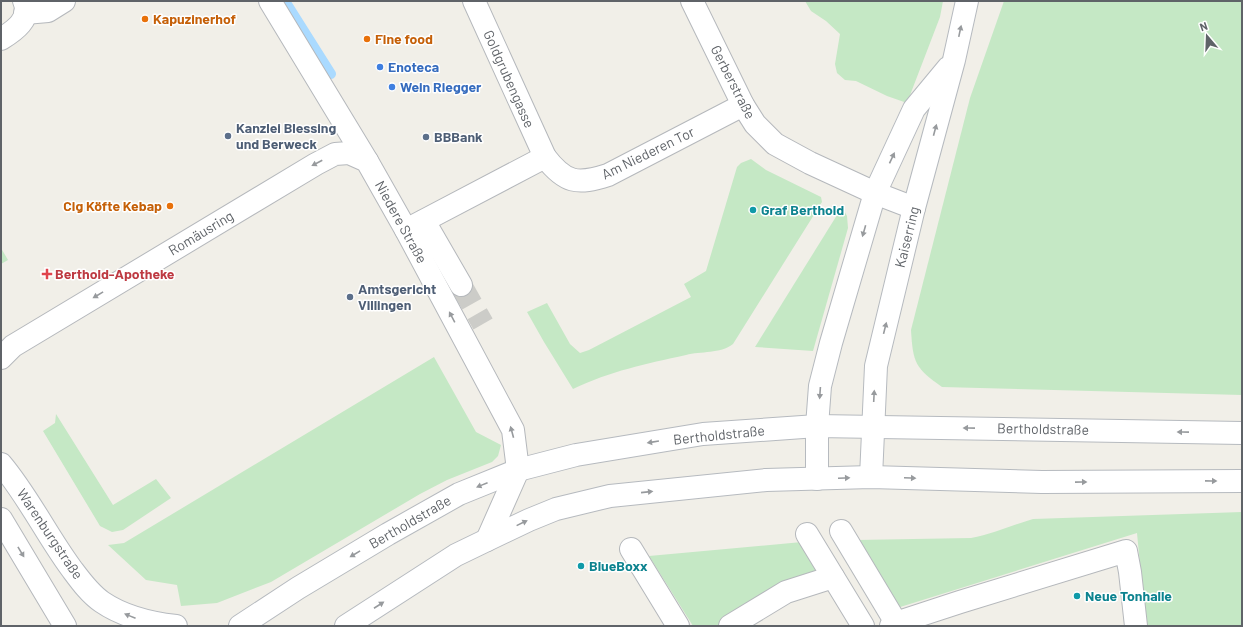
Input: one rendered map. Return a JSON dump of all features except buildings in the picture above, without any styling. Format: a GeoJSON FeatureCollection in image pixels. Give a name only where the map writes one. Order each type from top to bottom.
{"type":"FeatureCollection","features":[{"type":"Feature","properties":{"kind":"main road"},"geometry":{"type":"LineString","coordinates":[[1,39],[13,32],[23,22],[25,7],[48,11],[64,1]]}},
{"type":"Feature","properties":{"kind":"main road","name":"Niedere Straße"},"geometry":{"type":"LineString","coordinates":[[270,1],[366,161],[461,285]]}},
{"type":"Feature","properties":{"kind":"main road","name":"Goldgrubengasse"},"geometry":{"type":"LineString","coordinates":[[474,1],[544,157]]}},
{"type":"Feature","properties":{"kind":"main road","name":"Gerberstraße"},"geometry":{"type":"LineString","coordinates":[[692,1],[742,105],[755,124],[775,144],[810,163],[875,193],[914,208]]}},
{"type":"Feature","properties":{"kind":"main road","name":"Kaiserring"},"geometry":{"type":"LineString","coordinates":[[871,477],[876,366],[914,208],[954,60],[967,1]]}},
{"type":"Feature","properties":{"kind":"main road"},"geometry":{"type":"LineString","coordinates":[[817,479],[820,386],[875,193],[914,109],[954,60]]}},
{"type":"Feature","properties":{"kind":"main road","name":"Am Niederen Tor"},"geometry":{"type":"LineString","coordinates":[[544,157],[555,170],[568,178],[579,181],[592,180],[608,175],[742,105]]}},
{"type":"Feature","properties":{"kind":"main road","name":"Romäusring"},"geometry":{"type":"LineString","coordinates":[[1,358],[13,346],[316,164],[335,154],[349,153],[366,161]]}},
{"type":"Feature","properties":{"kind":"main road"},"geometry":{"type":"LineString","coordinates":[[415,226],[544,157]]}},
{"type":"Feature","properties":{"kind":"main road","name":"Niedere Straße"},"geometry":{"type":"LineString","coordinates":[[415,226],[512,430],[518,470]]}},
{"type":"Feature","properties":{"kind":"main road","name":"Bertholdstraße"},"geometry":{"type":"LineString","coordinates":[[240,626],[298,588],[388,534],[459,494],[518,470],[576,455],[704,434],[818,426],[1242,433]]}},
{"type":"Feature","properties":{"kind":"main road","name":"Warenburgstraße"},"geometry":{"type":"LineString","coordinates":[[1,464],[14,480],[56,547],[83,584],[101,602],[130,617],[168,625]]}},
{"type":"Feature","properties":{"kind":"main road"},"geometry":{"type":"LineString","coordinates":[[486,540],[518,470]]}},
{"type":"Feature","properties":{"kind":"main road"},"geometry":{"type":"LineString","coordinates":[[346,626],[456,555],[486,540],[556,509],[610,496],[766,480],[871,477],[1042,482],[1242,481]]}},
{"type":"Feature","properties":{"kind":"main road"},"geometry":{"type":"LineString","coordinates":[[1,519],[65,626]]}},
{"type":"Feature","properties":{"kind":"main road"},"geometry":{"type":"LineString","coordinates":[[841,531],[895,625],[960,602],[1126,551],[1136,626]]}},
{"type":"Feature","properties":{"kind":"main road"},"geometry":{"type":"LineString","coordinates":[[807,534],[863,626]]}},
{"type":"Feature","properties":{"kind":"main road"},"geometry":{"type":"LineString","coordinates":[[631,549],[678,626]]}},
{"type":"Feature","properties":{"kind":"main road"},"geometry":{"type":"LineString","coordinates":[[730,626],[786,592],[833,577]]}},
{"type":"Feature","properties":{"kind":"main road"},"geometry":{"type":"LineString","coordinates":[[644,587],[662,599]]}},
{"type":"Feature","properties":{"kind":"main road","name":"Warenburgstraße"},"geometry":{"type":"LineString","coordinates":[[101,602],[113,626]]}},
{"type":"Feature","properties":{"kind":"green space"},"geometry":{"type":"Polygon","coordinates":[[[805,1],[943,1],[940,17],[907,103],[887,96],[856,81],[845,80],[837,73],[835,64],[840,34],[826,21],[811,11],[805,1]]]}},
{"type":"Feature","properties":{"kind":"green space"},"geometry":{"type":"Polygon","coordinates":[[[1004,1],[1242,1],[1242,395],[942,387],[926,375],[917,364],[913,350],[911,330],[970,98],[1004,1]]]}},
{"type":"Feature","properties":{"kind":"green space"},"geometry":{"type":"Polygon","coordinates":[[[751,159],[766,170],[821,197],[822,202],[733,344],[716,351],[692,354],[628,369],[601,377],[573,389],[527,312],[547,303],[570,344],[580,353],[589,350],[691,297],[684,284],[706,271],[737,167],[741,163],[751,159]]]}},
{"type":"Feature","properties":{"kind":"green space"},"geometry":{"type":"Polygon","coordinates":[[[842,207],[847,216],[848,228],[813,351],[755,347],[842,207]]]}},
{"type":"Feature","properties":{"kind":"green space"},"geometry":{"type":"Polygon","coordinates":[[[1,248],[8,260],[1,264],[1,248]]]}},
{"type":"Feature","properties":{"kind":"green space"},"geometry":{"type":"Polygon","coordinates":[[[434,357],[476,432],[501,445],[498,456],[492,462],[447,480],[420,494],[271,582],[217,603],[181,606],[177,585],[146,580],[108,545],[124,543],[434,357]]]}},
{"type":"Feature","properties":{"kind":"green space"},"geometry":{"type":"Polygon","coordinates":[[[56,414],[113,505],[156,479],[171,498],[123,530],[112,532],[100,526],[43,431],[55,423],[56,414]]]}},
{"type":"Feature","properties":{"kind":"green space"},"geometry":{"type":"Polygon","coordinates":[[[1242,512],[1242,626],[1144,626],[1137,533],[897,608],[856,540],[971,538],[1033,519],[1242,512]]]}},
{"type":"Feature","properties":{"kind":"green space"},"geometry":{"type":"Polygon","coordinates":[[[802,542],[820,570],[730,626],[693,626],[649,556],[802,542]]]}},
{"type":"Feature","properties":{"kind":"waterway"},"geometry":{"type":"LineString","coordinates":[[285,1],[331,74]]}},
{"type":"Feature","properties":{"kind":"tunnel"},"geometry":{"type":"LineString","coordinates":[[461,285],[483,324]]}},
{"type":"Feature","properties":{"kind":"place","name":"Kapuzinerhof"},"geometry":{"type":"Point","coordinates":[145,19]}},
{"type":"Feature","properties":{"kind":"place","name":"Fine food"},"geometry":{"type":"Point","coordinates":[367,39]}},
{"type":"Feature","properties":{"kind":"place","name":"Enoteca"},"geometry":{"type":"Point","coordinates":[380,67]}},
{"type":"Feature","properties":{"kind":"place","name":"Wein Riegger"},"geometry":{"type":"Point","coordinates":[392,87]}},
{"type":"Feature","properties":{"kind":"place","name":"Kanzlei Blessing und Berweck"},"geometry":{"type":"Point","coordinates":[228,136]}},
{"type":"Feature","properties":{"kind":"place","name":"BBBank"},"geometry":{"type":"Point","coordinates":[426,137]}},
{"type":"Feature","properties":{"kind":"place","name":"Cig Köfte Kebap"},"geometry":{"type":"Point","coordinates":[170,206]}},
{"type":"Feature","properties":{"kind":"place","name":"Graf Berthold"},"geometry":{"type":"Point","coordinates":[753,210]}},
{"type":"Feature","properties":{"kind":"place","name":"Berthold-Apotheke"},"geometry":{"type":"Point","coordinates":[47,274]}},
{"type":"Feature","properties":{"kind":"place","name":"Amtsgericht Villingen"},"geometry":{"type":"Point","coordinates":[350,297]}},
{"type":"Feature","properties":{"kind":"place","name":"BlueBoxx"},"geometry":{"type":"Point","coordinates":[581,566]}},
{"type":"Feature","properties":{"kind":"place","name":"Neue Tonhalle"},"geometry":{"type":"Point","coordinates":[1077,596]}}]}
